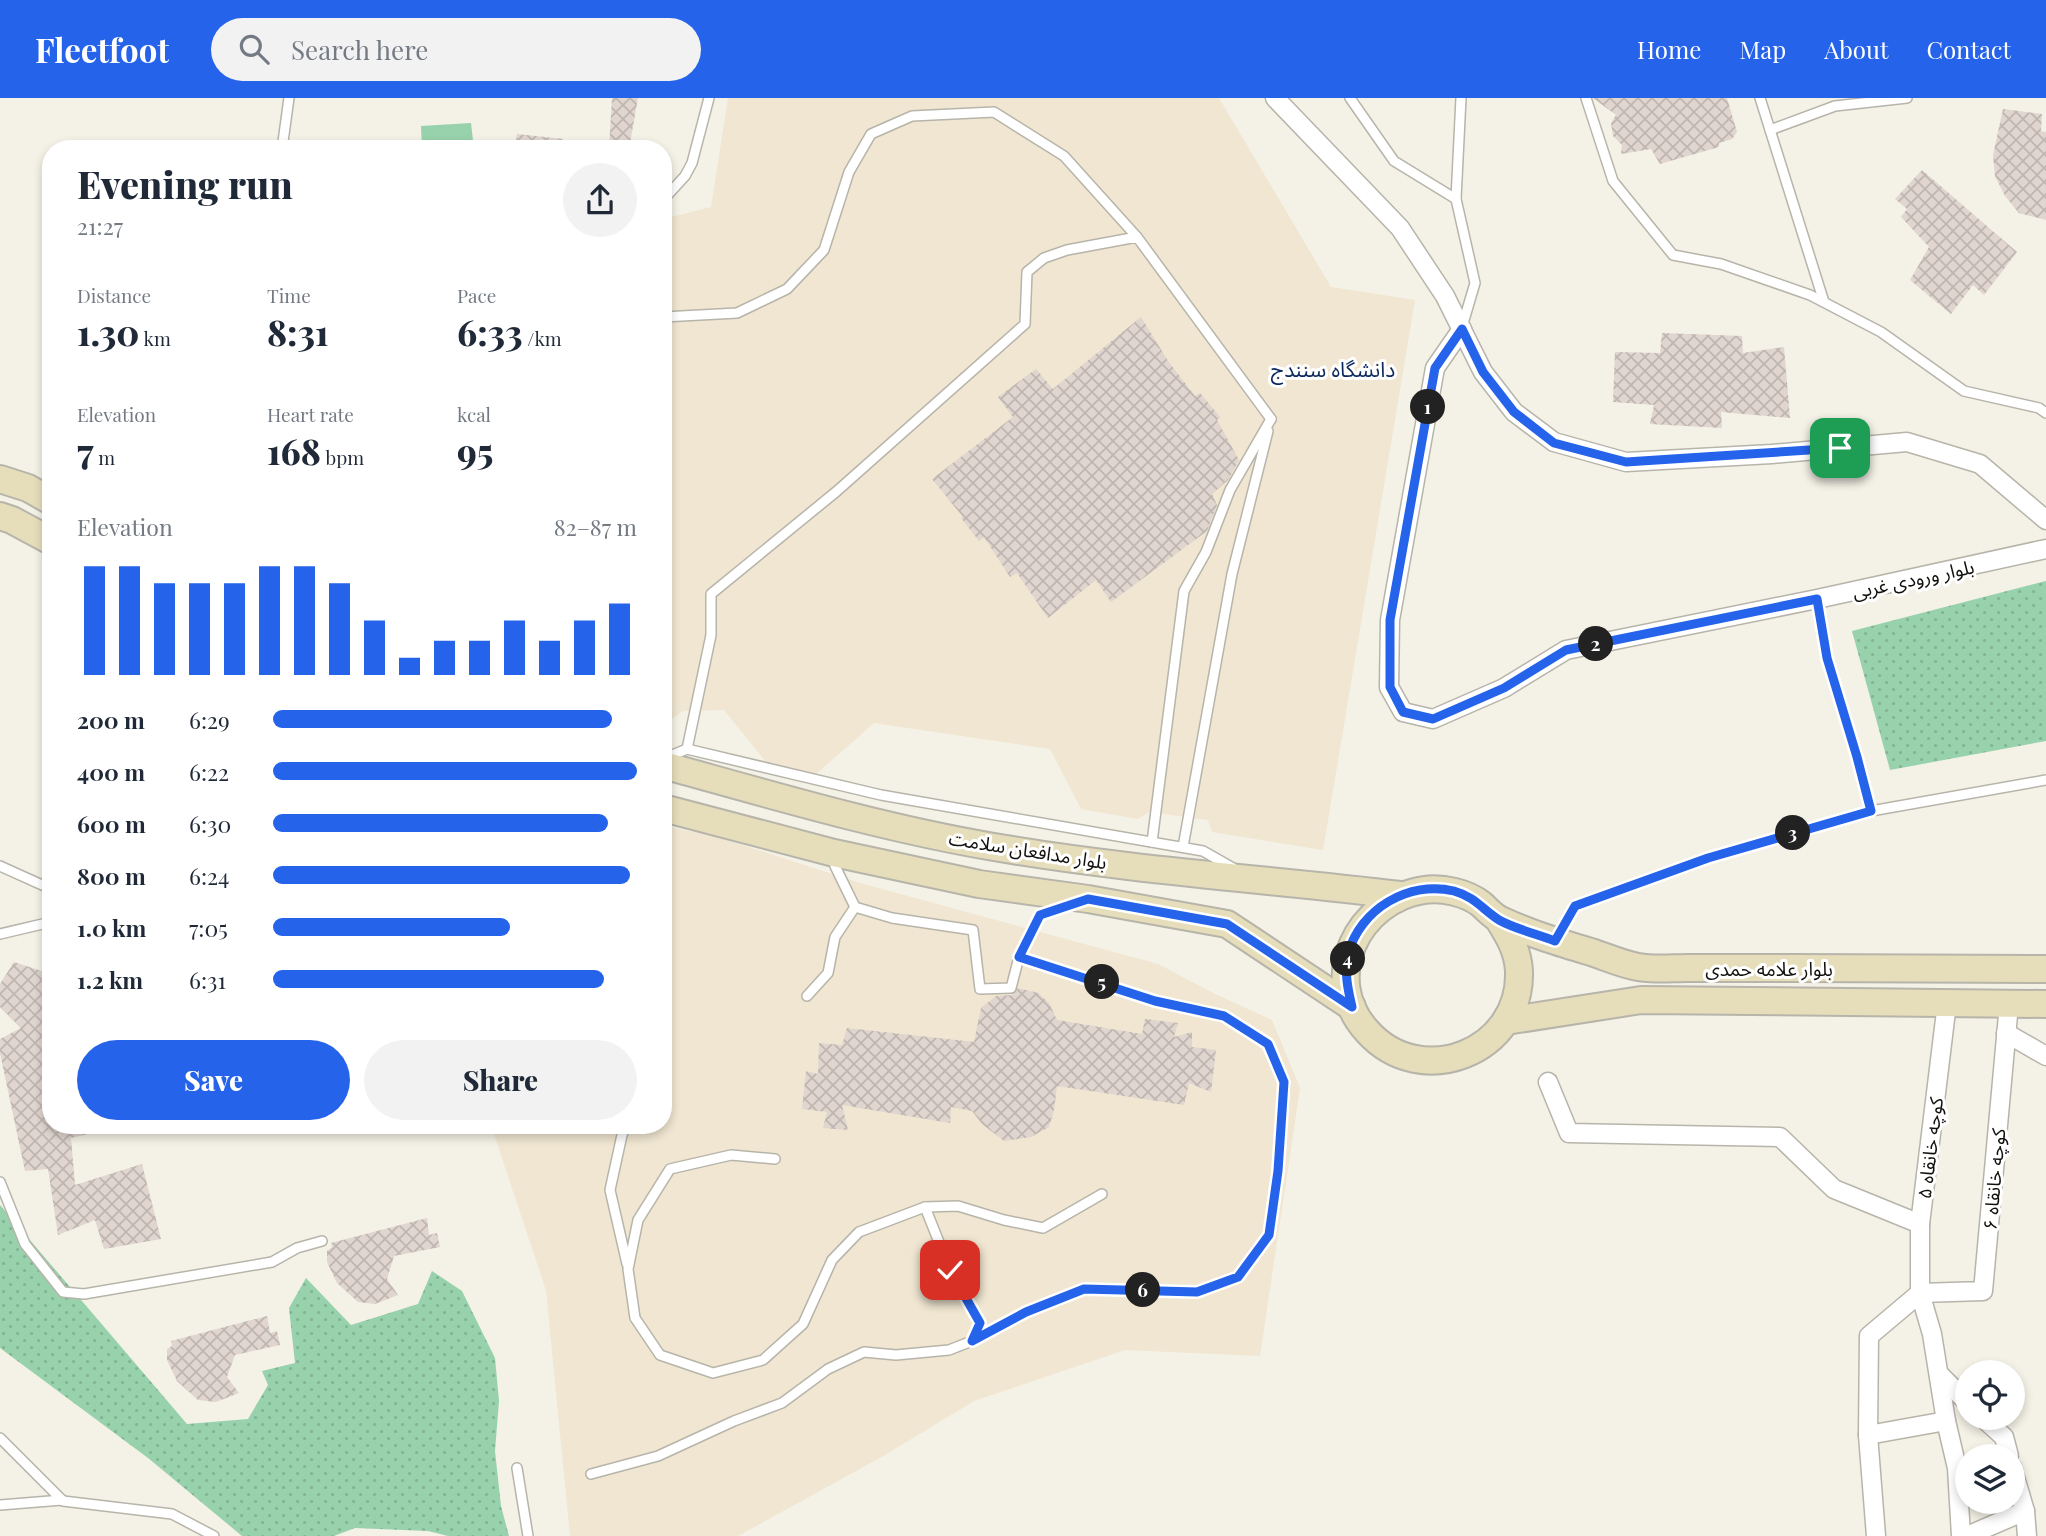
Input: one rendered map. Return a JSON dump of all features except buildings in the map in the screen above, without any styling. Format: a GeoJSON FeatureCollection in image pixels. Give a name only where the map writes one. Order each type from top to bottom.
{"type":"FeatureCollection","features":[{"type":"Feature","properties":{"kind":"main road"},"geometry":{"type":"LineString","coordinates":[[0,479],[42,495]]}},
{"type":"Feature","properties":{"kind":"main road"},"geometry":{"type":"LineString","coordinates":[[0,516],[42,537]]}},
{"type":"Feature","properties":{"kind":"main road","name":"بلوار مدافعان سلامت"},"geometry":{"type":"LineString","coordinates":[[672,767],[843,814],[993,847],[1400,895]]}},
{"type":"Feature","properties":{"kind":"main road","name":"بلوار مدافعان سلامت"},"geometry":{"type":"LineString","coordinates":[[672,810],[834,853],[979,884],[1088,899],[1227,924],[1352,1007]]}},
{"type":"Feature","properties":{"kind":"main road"},"geometry":{"type":"LineString","coordinates":[[1427,889],[1454,891],[1479,902],[1499,920],[1513,943],[1519,970],[1517,996],[1506,1021],[1488,1042],[1465,1056],[1438,1061],[1411,1059],[1386,1048],[1366,1031],[1352,1007],[1346,981],[1348,954],[1359,929],[1377,909],[1400,895],[1427,889]]}},
{"type":"Feature","properties":{"kind":"main road","name":"بلوار علامه حمدی"},"geometry":{"type":"LineString","coordinates":[[1499,920],[1640,968],[2046,969]]}},
{"type":"Feature","properties":{"kind":"main road","name":"بلوار علامه حمدی"},"geometry":{"type":"LineString","coordinates":[[1506,1021],[1641,1000],[2046,1004]]}},
{"type":"Feature","properties":{"kind":"street"},"geometry":{"type":"LineString","coordinates":[[1275,98],[1400,228],[1446,296],[1483,372],[1514,412],[1554,443],[1626,462],[1772,454],[1908,442],[1980,464],[2046,520]]}},
{"type":"Feature","properties":{"kind":"street","name":"بلوار ورودی غربی"},"geometry":{"type":"LineString","coordinates":[[1462,329],[1435,368],[1390,620],[1390,687],[1403,712],[1433,719],[1504,688],[1566,650],[2046,549]]}},
{"type":"Feature","properties":{"kind":"street","name":"کوچه خانقاه ۵"},"geometry":{"type":"LineString","coordinates":[[1947,1003],[1920,1224],[1920,1293],[1932,1334],[1956,1468],[1961,1536]]}},
{"type":"Feature","properties":{"kind":"street","name":"کوچه خانقاه ۶"},"geometry":{"type":"LineString","coordinates":[[1920,1293],[1983,1291],[2009,1004]]}},
{"type":"Feature","properties":{"kind":"street"},"geometry":{"type":"LineString","coordinates":[[2006,1033],[2046,1056]]}},
{"type":"Feature","properties":{"kind":"street"},"geometry":{"type":"LineString","coordinates":[[1548,1082],[1569,1133],[1780,1137],[1834,1189],[1920,1224]]}},
{"type":"Feature","properties":{"kind":"street"},"geometry":{"type":"LineString","coordinates":[[1876,1536],[1868,1436],[1869,1336],[1920,1293]]}},
{"type":"Feature","properties":{"kind":"street"},"geometry":{"type":"LineString","coordinates":[[1939,1374],[1955,1390]]}},
{"type":"Feature","properties":{"kind":"street"},"geometry":{"type":"LineString","coordinates":[[1868,1436],[1946,1421]]}},
{"type":"Feature","properties":{"kind":"street"},"geometry":{"type":"LineString","coordinates":[[1996,1430],[2004,1437],[2006,1444]]}},
{"type":"Feature","properties":{"kind":"street"},"geometry":{"type":"LineString","coordinates":[[2025,1511],[2027,1536]]}},
{"type":"Feature","properties":{"kind":"street"},"geometry":{"type":"LineString","coordinates":[[1967,1536],[2018,1514]]}},
{"type":"Feature","properties":{"kind":"lane"},"geometry":{"type":"LineString","coordinates":[[283,140],[289,98]]}},
{"type":"Feature","properties":{"kind":"lane"},"geometry":{"type":"LineString","coordinates":[[672,190],[692,163],[709,98]]}},
{"type":"Feature","properties":{"kind":"lane"},"geometry":{"type":"LineString","coordinates":[[1350,98],[1394,161],[1456,199]]}},
{"type":"Feature","properties":{"kind":"lane"},"geometry":{"type":"LineString","coordinates":[[1461,98],[1456,199],[1475,283],[1462,329]]}},
{"type":"Feature","properties":{"kind":"lane"},"geometry":{"type":"LineString","coordinates":[[1586,98],[1613,181],[1673,255],[1721,264],[1810,295],[1881,332],[1964,391],[2039,408],[2046,413]]}},
{"type":"Feature","properties":{"kind":"lane"},"geometry":{"type":"LineString","coordinates":[[1760,98],[1824,302]]}},
{"type":"Feature","properties":{"kind":"lane"},"geometry":{"type":"LineString","coordinates":[[1770,130],[1834,102],[1907,98]]}},
{"type":"Feature","properties":{"kind":"lane"},"geometry":{"type":"LineString","coordinates":[[672,317],[737,313],[788,289],[824,250],[849,172],[871,134],[912,116],[994,112],[1064,156],[1137,237],[1271,419]]}},
{"type":"Feature","properties":{"kind":"lane"},"geometry":{"type":"LineString","coordinates":[[687,749],[711,635],[711,594],[837,491],[1025,324],[1027,272],[1044,258],[1067,250],[1137,237]]}},
{"type":"Feature","properties":{"kind":"lane"},"geometry":{"type":"LineString","coordinates":[[1152,842],[1184,591],[1206,552],[1230,490],[1271,419]]}},
{"type":"Feature","properties":{"kind":"lane"},"geometry":{"type":"LineString","coordinates":[[1183,847],[1232,574],[1271,419]]}},
{"type":"Feature","properties":{"kind":"lane"},"geometry":{"type":"LineString","coordinates":[[1817,599],[1827,658],[1871,811]]}},
{"type":"Feature","properties":{"kind":"lane"},"geometry":{"type":"LineString","coordinates":[[672,755],[687,749],[881,795],[1203,851],[1250,877]]}},
{"type":"Feature","properties":{"kind":"lane"},"geometry":{"type":"LineString","coordinates":[[1555,941],[1575,906],[1708,858],[1871,811],[2046,780]]}},
{"type":"Feature","properties":{"kind":"lane"},"geometry":{"type":"LineString","coordinates":[[834,853],[835,866],[855,907],[892,918],[973,930],[979,989],[1011,988],[1019,957],[1040,915],[1088,899]]}},
{"type":"Feature","properties":{"kind":"lane"},"geometry":{"type":"LineString","coordinates":[[0,866],[42,885]]}},
{"type":"Feature","properties":{"kind":"lane"},"geometry":{"type":"LineString","coordinates":[[807,996],[828,973],[835,937],[855,907]]}},
{"type":"Feature","properties":{"kind":"lane"},"geometry":{"type":"LineString","coordinates":[[0,934],[42,924]]}},
{"type":"Feature","properties":{"kind":"lane"},"geometry":{"type":"LineString","coordinates":[[591,1474],[658,1456],[734,1421],[782,1403],[828,1369],[864,1352],[896,1355],[949,1350],[972,1341],[1026,1312],[1084,1289],[1197,1292],[1238,1277],[1269,1235],[1278,1171],[1284,1082],[1268,1044],[1224,1016],[1155,1001],[1019,957]]}},
{"type":"Feature","properties":{"kind":"lane"},"geometry":{"type":"LineString","coordinates":[[622,1134],[610,1190],[628,1269],[635,1318],[660,1355],[713,1373],[763,1360],[803,1324],[832,1260],[859,1232],[925,1207],[958,1206],[1004,1220],[1044,1228],[1102,1194]]}},
{"type":"Feature","properties":{"kind":"lane"},"geometry":{"type":"LineString","coordinates":[[628,1269],[638,1220],[670,1169],[731,1155],[775,1159]]}},
{"type":"Feature","properties":{"kind":"lane"},"geometry":{"type":"LineString","coordinates":[[0,1182],[25,1244],[64,1292],[84,1294],[272,1262],[297,1248],[322,1241]]}},
{"type":"Feature","properties":{"kind":"lane"},"geometry":{"type":"LineString","coordinates":[[925,1207],[950,1270],[980,1323],[972,1341]]}},
{"type":"Feature","properties":{"kind":"lane"},"geometry":{"type":"LineString","coordinates":[[0,1438],[62,1500]]}},
{"type":"Feature","properties":{"kind":"lane"},"geometry":{"type":"LineString","coordinates":[[517,1468],[528,1536]]}},
{"type":"Feature","properties":{"kind":"lane"},"geometry":{"type":"LineString","coordinates":[[0,1505],[62,1500],[172,1514],[214,1536]]}},
{"type":"Feature","properties":{"kind":"shaded area"},"geometry":{"type":"Polygon","coordinates":[[[728,98],[1219,98],[1331,287],[1415,300],[1323,850],[1212,832],[1208,820],[1149,812],[1138,819],[1081,809],[1050,749],[874,723],[815,775],[770,767],[724,710],[683,711],[672,719],[672,217],[711,207],[728,98]]]}},
{"type":"Feature","properties":{"kind":"shaded area"},"geometry":{"type":"Polygon","coordinates":[[[672,828],[715,836],[860,883],[1158,964],[1272,1020],[1300,1088],[1260,1356],[1125,1350],[974,1401],[885,1455],[738,1536],[570,1536],[546,1290],[494,1134],[672,1134],[672,828]]]}},
{"type":"Feature","properties":{"kind":"green space"},"geometry":{"type":"Polygon","coordinates":[[[471,123],[473,140],[422,140],[421,126],[471,123]]]}},
{"type":"Feature","properties":{"kind":"green space"},"geometry":{"type":"Polygon","coordinates":[[[2046,581],[2046,741],[1890,770],[1852,631],[2046,581]]]}},
{"type":"Feature","properties":{"kind":"green space"},"geometry":{"type":"Polygon","coordinates":[[[0,1205],[187,1424],[248,1419],[268,1385],[262,1371],[295,1363],[289,1308],[306,1278],[351,1325],[418,1304],[432,1271],[462,1291],[495,1358],[499,1401],[495,1451],[501,1506],[509,1536],[448,1536],[428,1531],[355,1528],[334,1536],[242,1536],[148,1458],[0,1348],[0,1205]]]}},
{"type":"Feature","properties":{"kind":"district","name":"دانشگاه سنندج"},"geometry":{"type":"Point","coordinates":[1333,368]}},
{"type":"Feature","properties":{"kind":"route"},"geometry":{"type":"LineString","coordinates":[[950,1270],[980,1323],[972,1341],[1026,1312],[1084,1289],[1197,1292],[1238,1277],[1269,1235],[1278,1171],[1284,1082],[1268,1044],[1224,1016],[1155,1001],[1085,976],[1019,957],[1040,915],[1088,899],[1227,924],[1352,1007],[1346,981],[1348,954],[1359,929],[1377,909],[1400,895],[1427,889],[1454,891],[1479,902],[1499,920],[1555,941],[1575,906],[1708,858],[1871,811],[1827,658],[1817,599],[1566,650],[1504,688],[1433,719],[1403,712],[1390,687],[1390,620],[1399,559],[1435,368],[1462,329],[1483,372],[1514,412],[1554,443],[1626,462],[1840,448]]}}]}
